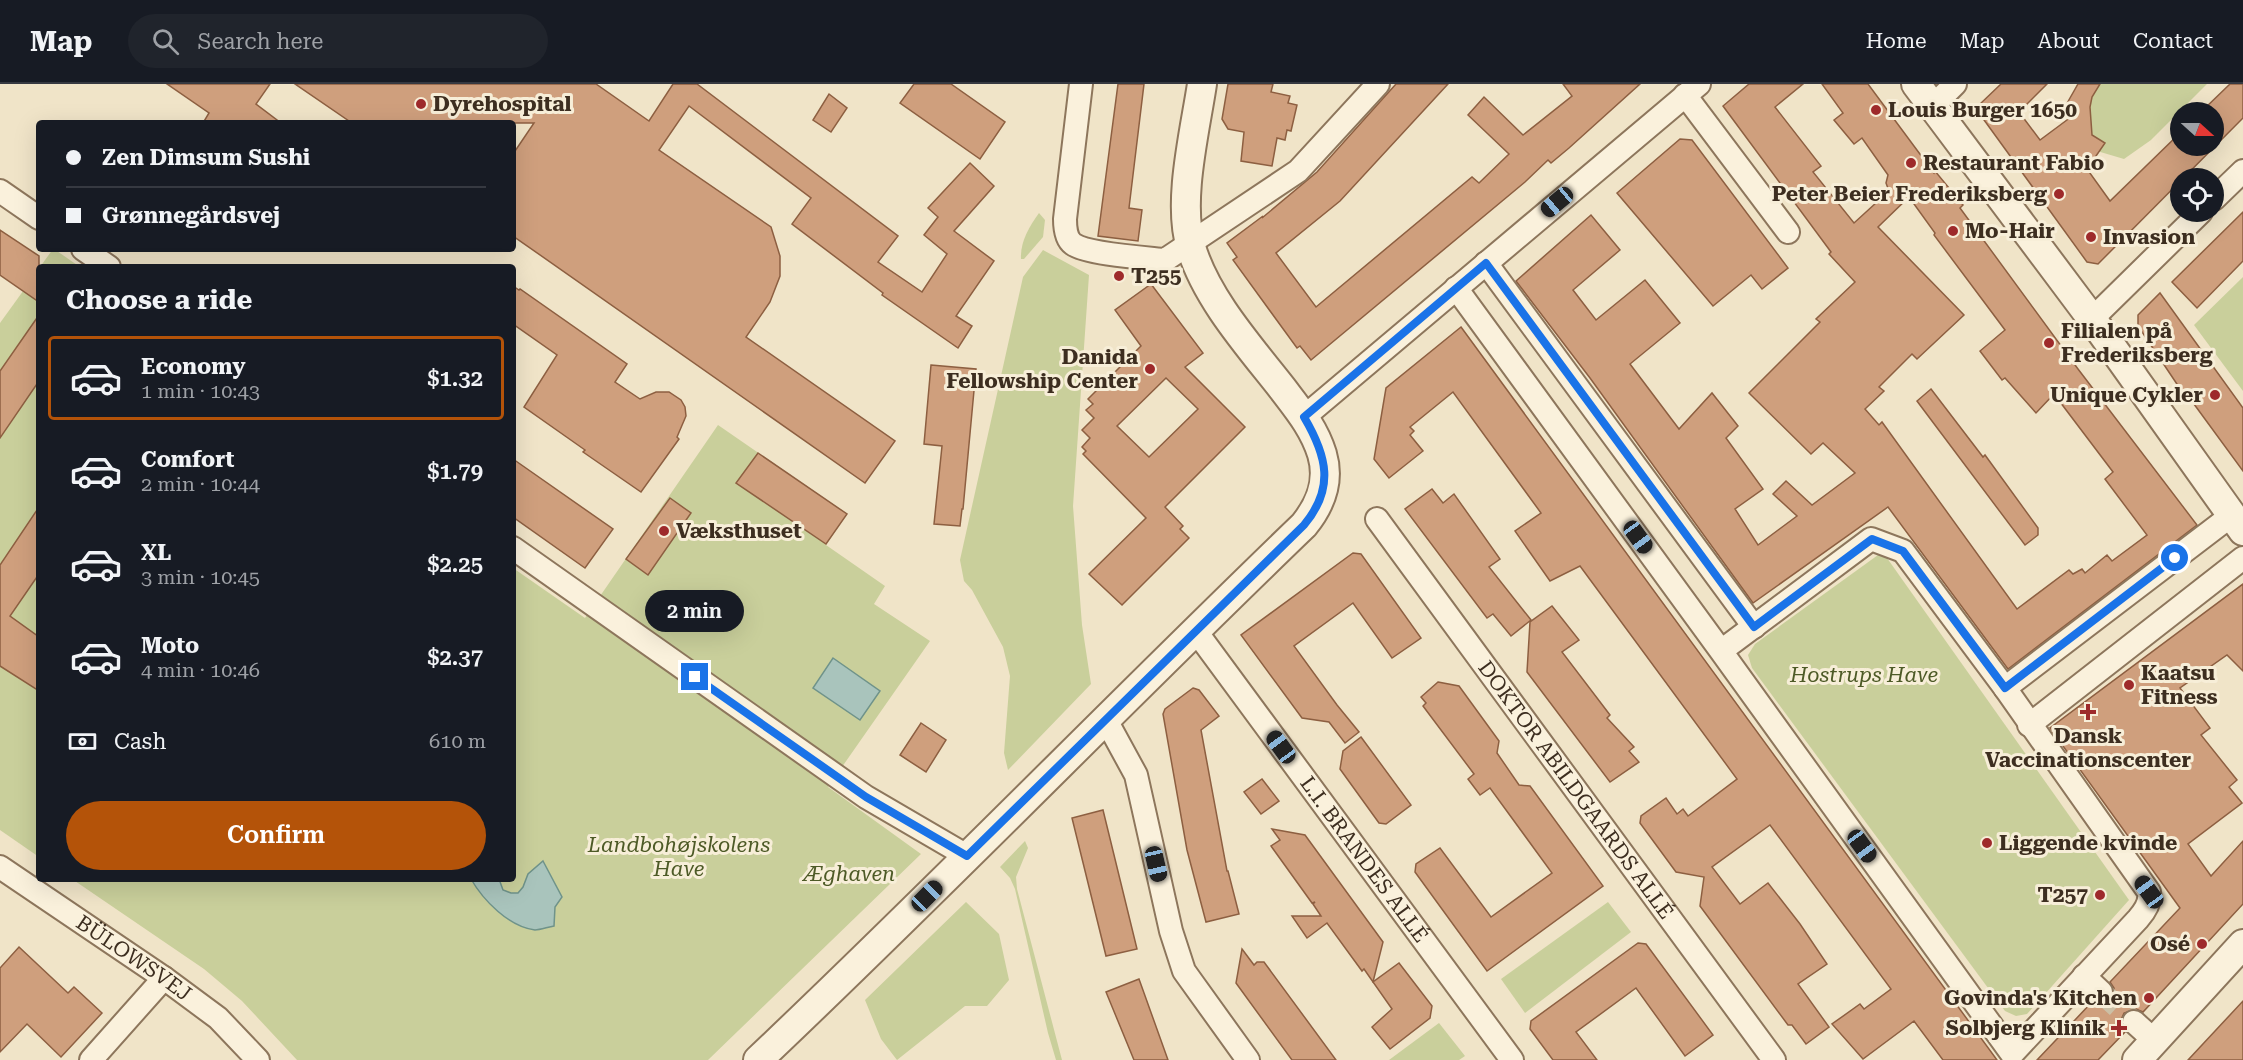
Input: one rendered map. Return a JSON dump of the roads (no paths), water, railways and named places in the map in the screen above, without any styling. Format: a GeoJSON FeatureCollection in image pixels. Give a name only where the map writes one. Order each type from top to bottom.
{"type":"FeatureCollection","features":[{"type":"Feature","properties":{"kind":"street"},"geometry":{"type":"LineString","coordinates":[[1081,84],[1065,219],[1069,240],[1087,250],[1166,260],[1298,171],[1378,84]]}},
{"type":"Feature","properties":{"kind":"street"},"geometry":{"type":"LineString","coordinates":[[758,1060],[848,975],[1195,630],[1304,525],[1316,511],[1323,496],[1325,474],[1323,456],[1316,437],[1304,417],[1242,337],[1206,283],[1190,245],[1185,196],[1202,84]]}},
{"type":"Feature","properties":{"kind":"street"},"geometry":{"type":"LineString","coordinates":[[1955,84],[1924,95],[2092,319],[2238,523],[2005,688]]}},
{"type":"Feature","properties":{"kind":"street"},"geometry":{"type":"LineString","coordinates":[[1304,417],[1692,90],[1788,232]]}},
{"type":"Feature","properties":{"kind":"street"},"geometry":{"type":"LineString","coordinates":[[2224,189],[2243,171]]}},
{"type":"Feature","properties":{"kind":"street"},"geometry":{"type":"LineString","coordinates":[[0,191],[36,216]]}},
{"type":"Feature","properties":{"kind":"street"},"geometry":{"type":"LineString","coordinates":[[2092,319],[2191,222]]}},
{"type":"Feature","properties":{"kind":"street"},"geometry":{"type":"LineString","coordinates":[[87,252],[105,264]]}},
{"type":"Feature","properties":{"kind":"street"},"geometry":{"type":"LineString","coordinates":[[1486,263],[1754,627]]}},
{"type":"Feature","properties":{"kind":"street"},"geometry":{"type":"LineString","coordinates":[[1456,288],[2012,1054],[2142,914],[2148,904],[2149,892],[2005,688],[1903,551],[1872,539],[1721,651]]}},
{"type":"Feature","properties":{"kind":"street","name":"DOKTOR ABILDGAARDS ALLÉ"},"geometry":{"type":"LineString","coordinates":[[1377,519],[1774,1060]]}},
{"type":"Feature","properties":{"kind":"street"},"geometry":{"type":"LineString","coordinates":[[516,550],[866,797],[967,856]]}},
{"type":"Feature","properties":{"kind":"street"},"geometry":{"type":"LineString","coordinates":[[2029,724],[2243,558]]}},
{"type":"Feature","properties":{"kind":"street","name":"L.I. BRANDES ALLÉ"},"geometry":{"type":"LineString","coordinates":[[1195,630],[1512,1060]]}},
{"type":"Feature","properties":{"kind":"street"},"geometry":{"type":"LineString","coordinates":[[1106,720],[1136,775],[1171,931],[1184,971],[1248,1060]]}},
{"type":"Feature","properties":{"kind":"street","name":"BÜLOWSVEJ"},"geometry":{"type":"LineString","coordinates":[[0,867],[164,978],[218,1018],[258,1060]]}},
{"type":"Feature","properties":{"kind":"street"},"geometry":{"type":"LineString","coordinates":[[2134,1022],[2146,1051],[2243,944]]}},
{"type":"Feature","properties":{"kind":"street"},"geometry":{"type":"LineString","coordinates":[[2084,976],[2101,992]]}},
{"type":"Feature","properties":{"kind":"street"},"geometry":{"type":"LineString","coordinates":[[91,1060],[164,978]]}},
{"type":"Feature","properties":{"kind":"water"},"geometry":{"type":"Polygon","coordinates":[[[833,658],[880,691],[860,720],[813,688],[833,658]]]}},
{"type":"Feature","properties":{"kind":"water"},"geometry":{"type":"Polygon","coordinates":[[[543,861],[562,897],[555,907],[554,926],[535,930],[516,924],[490,904],[473,882],[500,882],[503,890],[518,893],[528,874],[543,861]]]}},
{"type":"Feature","properties":{"kind":"tunnel"},"geometry":{"type":"LineString","coordinates":[[2101,992],[2134,1022]]}},
{"type":"Feature","properties":{"kind":"place","name":"Dyrehospital"},"geometry":{"type":"Point","coordinates":[421,104]}},
{"type":"Feature","properties":{"kind":"place","name":"Louis Burger 1650"},"geometry":{"type":"Point","coordinates":[1876,110]}},
{"type":"Feature","properties":{"kind":"place","name":"Restaurant Fabio"},"geometry":{"type":"Point","coordinates":[1911,163]}},
{"type":"Feature","properties":{"kind":"place","name":"Peter Beier Frederiksberg"},"geometry":{"type":"Point","coordinates":[2059,194]}},
{"type":"Feature","properties":{"kind":"place","name":"Mo-Hair"},"geometry":{"type":"Point","coordinates":[1953,231]}},
{"type":"Feature","properties":{"kind":"place","name":"Invasion"},"geometry":{"type":"Point","coordinates":[2091,237]}},
{"type":"Feature","properties":{"kind":"place","name":"T255"},"geometry":{"type":"Point","coordinates":[1119,276]}},
{"type":"Feature","properties":{"kind":"place","name":"Filialen på Frederiksberg"},"geometry":{"type":"Point","coordinates":[2049,343]}},
{"type":"Feature","properties":{"kind":"place","name":"Danida Fellowship Center"},"geometry":{"type":"Point","coordinates":[1150,369]}},
{"type":"Feature","properties":{"kind":"place","name":"Unique Cykler"},"geometry":{"type":"Point","coordinates":[2215,395]}},
{"type":"Feature","properties":{"kind":"place","name":"Væksthuset"},"geometry":{"type":"Point","coordinates":[664,531]}},
{"type":"Feature","properties":{"kind":"place","name":"Kaatsu Fitness"},"geometry":{"type":"Point","coordinates":[2129,685]}},
{"type":"Feature","properties":{"kind":"place","name":"Dansk Vaccinationscenter"},"geometry":{"type":"Point","coordinates":[2088,712]}},
{"type":"Feature","properties":{"kind":"place","name":"Liggende kvinde"},"geometry":{"type":"Point","coordinates":[1987,843]}},
{"type":"Feature","properties":{"kind":"place","name":"T257"},"geometry":{"type":"Point","coordinates":[2100,895]}},
{"type":"Feature","properties":{"kind":"place","name":"Osé"},"geometry":{"type":"Point","coordinates":[2202,944]}},
{"type":"Feature","properties":{"kind":"place","name":"Govinda's Kitchen"},"geometry":{"type":"Point","coordinates":[2149,998]}},
{"type":"Feature","properties":{"kind":"place","name":"Solbjerg Klinik"},"geometry":{"type":"Point","coordinates":[2119,1028]}},
{"type":"Feature","properties":{"kind":"park label","name":"Hostrups Have"},"geometry":{"type":"Point","coordinates":[1864,675]}},
{"type":"Feature","properties":{"kind":"park label","name":"Landbohøjskolens Have"},"geometry":{"type":"Point","coordinates":[679,857]}},
{"type":"Feature","properties":{"kind":"park label","name":"Æghaven"},"geometry":{"type":"Point","coordinates":[849,874]}}]}
